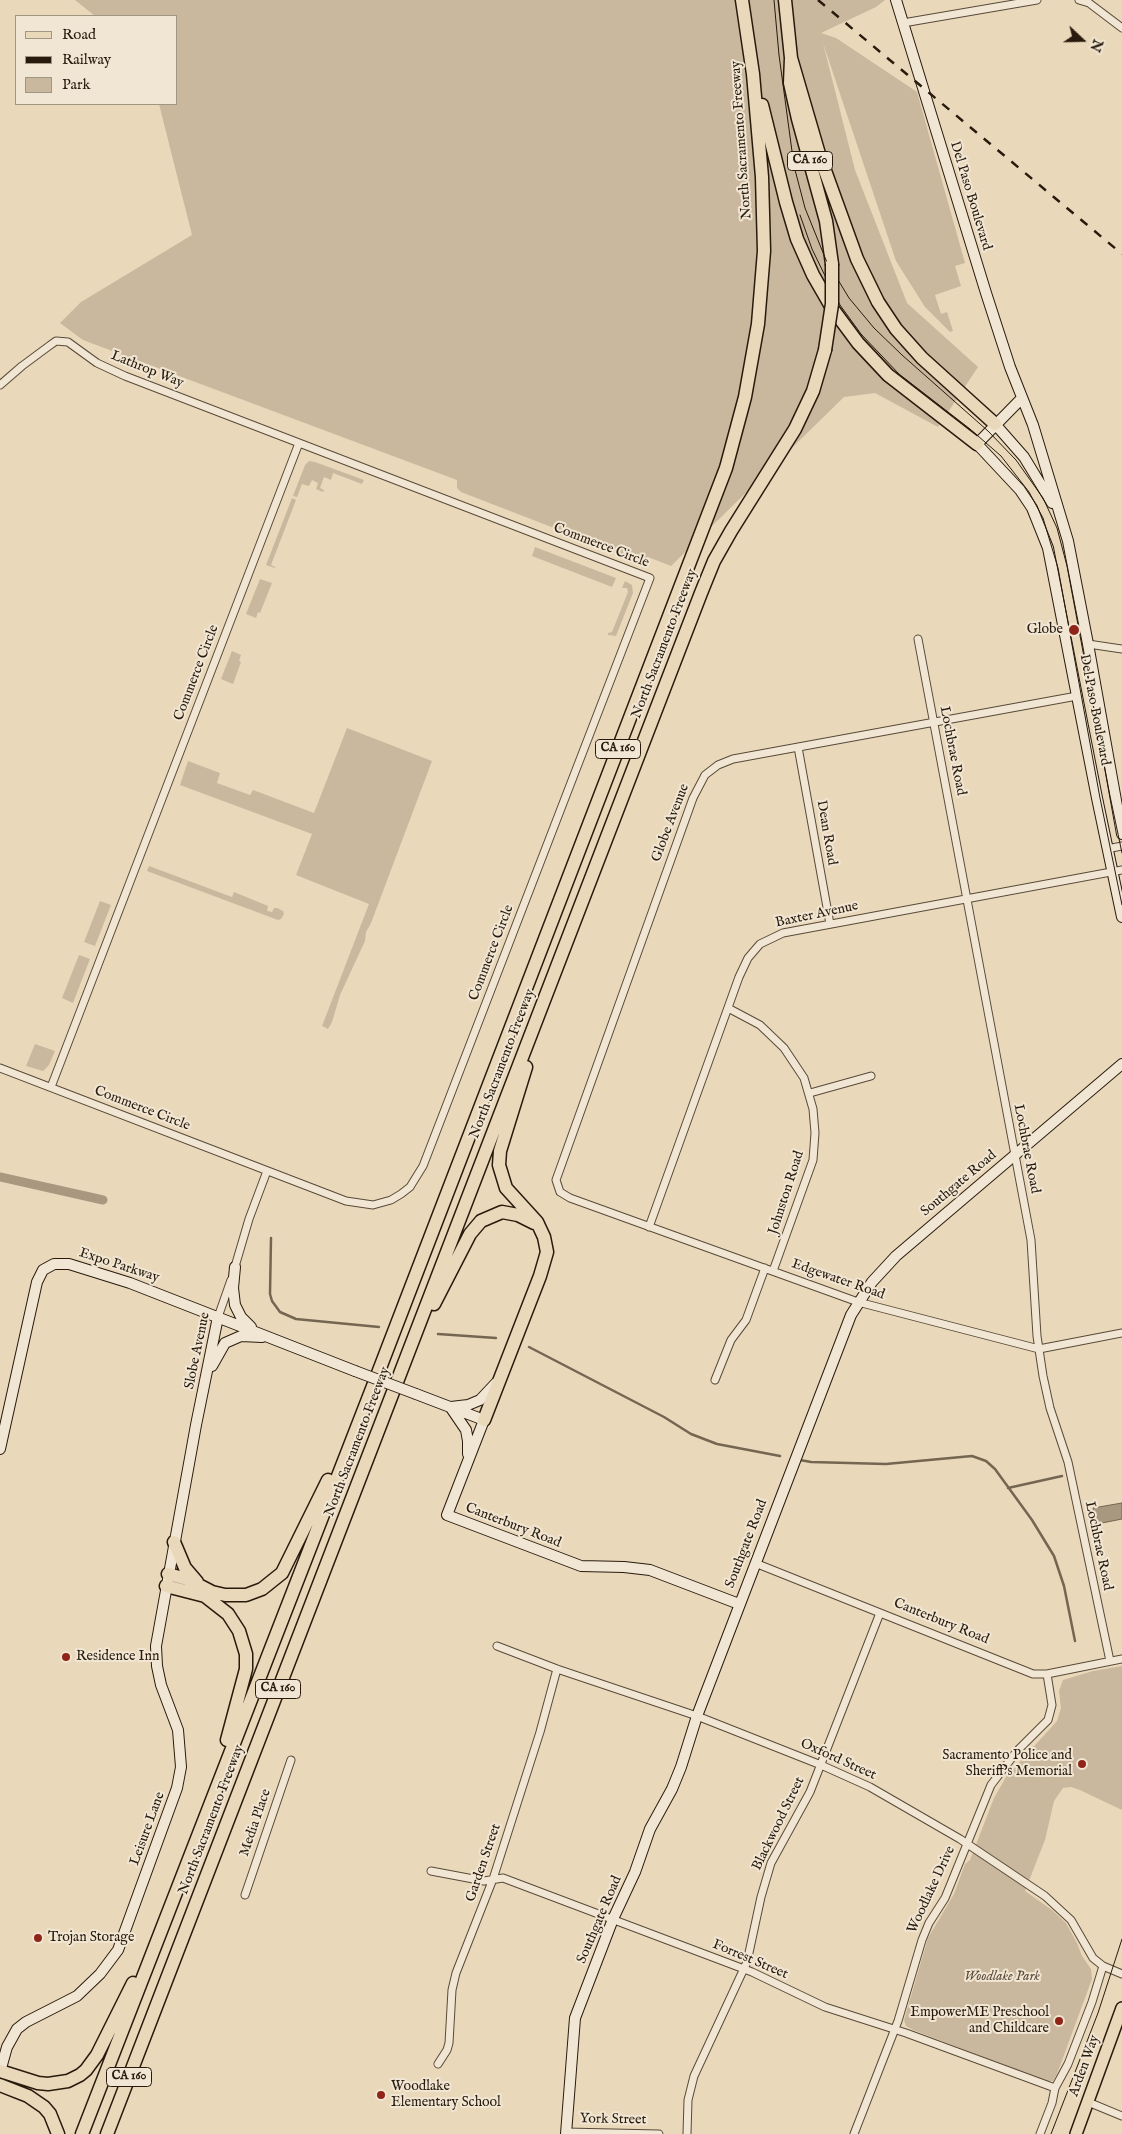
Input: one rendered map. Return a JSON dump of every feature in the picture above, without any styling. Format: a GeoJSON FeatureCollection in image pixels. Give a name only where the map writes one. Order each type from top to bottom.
{"type":"FeatureCollection","features":[{"type":"Feature","properties":{"kind":"highway","name":"North Sacramento Freeway"},"geometry":{"type":"LineString","coordinates":[[82,2134],[367,1402],[726,468],[745,397],[758,324],[764,251],[762,178],[753,74],[742,0]]}},
{"type":"Feature","properties":{"kind":"highway","name":"North Sacramento Freeway"},"geometry":{"type":"LineString","coordinates":[[107,2134],[714,561],[795,429],[813,391],[825,350],[832,304],[832,264],[826,221],[790,83],[791,58],[785,0]]}},
{"type":"Feature","properties":{"kind":"highway"},"geometry":{"type":"LineString","coordinates":[[791,58],[819,154],[857,259],[878,302],[896,329],[922,358],[995,424]]}},
{"type":"Feature","properties":{"kind":"highway"},"geometry":{"type":"LineString","coordinates":[[753,74],[797,239],[813,274],[832,308],[858,343],[888,375],[977,444]]}},
{"type":"Feature","properties":{"kind":"highway"},"geometry":{"type":"LineString","coordinates":[[484,1420],[544,1265],[546,1246],[541,1229],[533,1216],[506,1188],[500,1173],[499,1157],[560,957]]}},
{"type":"Feature","properties":{"kind":"highway"},"geometry":{"type":"LineString","coordinates":[[406,1359],[470,1234],[481,1221],[496,1214],[511,1213],[525,1218],[541,1229]]}},
{"type":"Feature","properties":{"kind":"highway"},"geometry":{"type":"LineString","coordinates":[[167,1580],[187,1579],[224,1595],[246,1595],[262,1589],[282,1573],[367,1402]]}},
{"type":"Feature","properties":{"kind":"highway"},"geometry":{"type":"LineString","coordinates":[[174,1542],[185,1568],[201,1586]]}},
{"type":"Feature","properties":{"kind":"highway"},"geometry":{"type":"LineString","coordinates":[[167,1580],[206,1596],[218,1604],[228,1614],[239,1631],[246,1654],[245,1678],[203,1823]]}},
{"type":"Feature","properties":{"kind":"highway"},"geometry":{"type":"LineString","coordinates":[[0,2072],[48,2084],[68,2081],[86,2070],[106,2038],[171,1906]]}},
{"type":"Feature","properties":{"kind":"highway"},"geometry":{"type":"LineString","coordinates":[[116,2134],[151,2020]]}},
{"type":"Feature","properties":{"kind":"highway"},"geometry":{"type":"LineString","coordinates":[[0,2086],[28,2096],[44,2107],[50,2114],[58,2134]]}},
{"type":"Feature","properties":{"kind":"main road","name":"Arden Way"},"geometry":{"type":"LineString","coordinates":[[1076,2134],[1122,2008]]}},
{"type":"Feature","properties":{"kind":"street","name":"Del Paso Boulevard"},"geometry":{"type":"LineString","coordinates":[[896,0],[983,284],[1048,472],[1074,568],[1122,834]]}},
{"type":"Feature","properties":{"kind":"street"},"geometry":{"type":"LineString","coordinates":[[903,23],[1037,0]]}},
{"type":"Feature","properties":{"kind":"street"},"geometry":{"type":"LineString","coordinates":[[1079,0],[1095,7],[1122,28]]}},
{"type":"Feature","properties":{"kind":"street","name":"Lathrop Way"},"geometry":{"type":"LineString","coordinates":[[0,385],[49,346],[62,340],[73,345],[110,370],[299,443]]}},
{"type":"Feature","properties":{"kind":"street"},"geometry":{"type":"LineString","coordinates":[[977,444],[1022,398]]}},
{"type":"Feature","properties":{"kind":"street"},"geometry":{"type":"LineString","coordinates":[[995,424],[1010,440],[1039,479],[1060,519]]}},
{"type":"Feature","properties":{"kind":"street","name":"Commerce Circle"},"geometry":{"type":"LineString","coordinates":[[299,443],[650,578],[418,1176],[410,1187],[391,1200],[364,1205],[346,1201],[51,1087],[299,443]]}},
{"type":"Feature","properties":{"kind":"street","name":"Del Paso Boulevard"},"geometry":{"type":"LineString","coordinates":[[977,444],[1020,490],[1032,508],[1042,529],[1053,570],[1107,849],[1117,871],[1122,917]]}},
{"type":"Feature","properties":{"kind":"street","name":"Lochbrae Road"},"geometry":{"type":"LineString","coordinates":[[918,639],[1031,1240],[1038,1349],[1050,1408],[1068,1462],[1110,1662]]}},
{"type":"Feature","properties":{"kind":"street"},"geometry":{"type":"LineString","coordinates":[[1088,644],[1122,649]]}},
{"type":"Feature","properties":{"kind":"street","name":"Globe Avenue"},"geometry":{"type":"LineString","coordinates":[[557,1186],[557,1173],[696,788],[705,775],[726,761],[1077,696]]}},
{"type":"Feature","properties":{"kind":"street","name":"Dean Road"},"geometry":{"type":"LineString","coordinates":[[798,747],[830,924]]}},
{"type":"Feature","properties":{"kind":"street"},"geometry":{"type":"LineString","coordinates":[[1107,849],[1122,846]]}},
{"type":"Feature","properties":{"kind":"street","name":"Baxter Avenue"},"geometry":{"type":"LineString","coordinates":[[649,1226],[744,966],[760,944],[783,933],[1117,871]]}},
{"type":"Feature","properties":{"kind":"street","name":"Johnston Road"},"geometry":{"type":"LineString","coordinates":[[728,1008],[760,1025],[784,1048],[804,1078],[810,1093],[815,1121],[812,1160],[773,1271]]}},
{"type":"Feature","properties":{"kind":"street","name":"Southgate Road"},"geometry":{"type":"LineString","coordinates":[[566,2133],[574,2018],[613,1919],[630,1886],[650,1829],[675,1782],[697,1716],[739,1604],[845,1328],[858,1302],[872,1282],[896,1256],[1122,1064]]}},
{"type":"Feature","properties":{"kind":"street"},"geometry":{"type":"LineString","coordinates":[[0,1068],[51,1087]]}},
{"type":"Feature","properties":{"kind":"street"},"geometry":{"type":"LineString","coordinates":[[810,1093],[871,1076]]}},
{"type":"Feature","properties":{"kind":"street","name":"Slobe Avenue"},"geometry":{"type":"LineString","coordinates":[[174,1542],[218,1317],[249,1219],[267,1171]]}},
{"type":"Feature","properties":{"kind":"street","name":"Edgewater Road"},"geometry":{"type":"LineString","coordinates":[[557,1186],[560,1192],[570,1198],[858,1302],[1038,1349],[1122,1333]]}},
{"type":"Feature","properties":{"kind":"street","name":"Expo Parkway"},"geometry":{"type":"LineString","coordinates":[[0,1449],[37,1282],[41,1273],[51,1265],[69,1264],[122,1280],[218,1317]]}},
{"type":"Feature","properties":{"kind":"street"},"geometry":{"type":"LineString","coordinates":[[235,1267],[233,1297],[235,1305],[241,1317],[253,1330]]}},
{"type":"Feature","properties":{"kind":"street"},"geometry":{"type":"LineString","coordinates":[[715,1380],[731,1340],[746,1320],[765,1268]]}},
{"type":"Feature","properties":{"kind":"street"},"geometry":{"type":"LineString","coordinates":[[218,1317],[484,1420]]}},
{"type":"Feature","properties":{"kind":"street"},"geometry":{"type":"LineString","coordinates":[[205,1380],[225,1343],[235,1338],[250,1336],[274,1339]]}},
{"type":"Feature","properties":{"kind":"street"},"geometry":{"type":"LineString","coordinates":[[450,1407],[468,1405],[480,1400],[491,1390],[502,1374]]}},
{"type":"Feature","properties":{"kind":"street"},"geometry":{"type":"LineString","coordinates":[[450,1407],[464,1425],[467,1435],[469,1448],[466,1468]]}},
{"type":"Feature","properties":{"kind":"street","name":"Canterbury Road"},"geometry":{"type":"LineString","coordinates":[[484,1420],[447,1515],[582,1566],[650,1570],[739,1604]]}},
{"type":"Feature","properties":{"kind":"street","name":"Leisure Lane"},"geometry":{"type":"LineString","coordinates":[[0,2072],[7,2047],[17,2029],[26,2022],[77,1996],[100,1974],[118,1950],[177,1788],[181,1767],[178,1730],[161,1685],[156,1656],[157,1632],[174,1542]]}},
{"type":"Feature","properties":{"kind":"street","name":"Canterbury Road"},"geometry":{"type":"LineString","coordinates":[[755,1563],[1033,1674],[1047,1674],[1122,1659]]}},
{"type":"Feature","properties":{"kind":"street","name":"Blackwood Street"},"geometry":{"type":"LineString","coordinates":[[687,2134],[688,2100],[694,2076],[744,1969],[760,1897],[772,1863],[802,1808],[821,1765],[880,1613]]}},
{"type":"Feature","properties":{"kind":"street","name":"Oxford Street"},"geometry":{"type":"LineString","coordinates":[[498,1646],[557,1669],[697,1716],[821,1765],[870,1787],[967,1844],[1056,1905],[1077,1927],[1085,1947],[1093,1958],[1103,1966],[1122,1974]]}},
{"type":"Feature","properties":{"kind":"street","name":"Garden Street"},"geometry":{"type":"LineString","coordinates":[[438,2064],[449,2043],[452,1990],[456,1972],[494,1879],[540,1732],[557,1669]]}},
{"type":"Feature","properties":{"kind":"street","name":"Woodlake Drive"},"geometry":{"type":"LineString","coordinates":[[854,2134],[895,2029],[922,1940],[929,1924],[945,1898],[990,1785],[1017,1751],[1048,1720],[1052,1705],[1047,1674]]}},
{"type":"Feature","properties":{"kind":"street","name":"Media Place"},"geometry":{"type":"LineString","coordinates":[[245,1895],[291,1760]]}},
{"type":"Feature","properties":{"kind":"street","name":"Forrest Street"},"geometry":{"type":"LineString","coordinates":[[432,1871],[484,1881],[503,1878],[766,1977],[805,1999],[825,2007],[895,2029],[1055,2088]]}},
{"type":"Feature","properties":{"kind":"street"},"geometry":{"type":"LineString","coordinates":[[1040,2134],[1055,2088],[1068,2064],[1092,2002],[1103,1966]]}},
{"type":"Feature","properties":{"kind":"street"},"geometry":{"type":"LineString","coordinates":[[1088,2102],[1122,2116]]}},
{"type":"Feature","properties":{"kind":"street","name":"York Street"},"geometry":{"type":"LineString","coordinates":[[566,2133],[659,2134]]}},
{"type":"Feature","properties":{"kind":"green space"},"geometry":{"type":"Polygon","coordinates":[[[75,0],[885,0],[876,7],[821,33],[836,38],[917,92],[965,263],[955,266],[961,286],[935,295],[941,314],[947,312],[953,331],[950,332],[925,307],[896,261],[823,43],[855,170],[907,303],[978,367],[938,427],[875,393],[844,397],[671,566],[648,557],[641,560],[634,559],[461,492],[457,488],[457,480],[83,340],[60,323],[81,302],[192,235],[159,105],[178,105],[178,15],[94,15],[75,0]]]}},
{"type":"Feature","properties":{"kind":"green space"},"geometry":{"type":"Polygon","coordinates":[[[309,461],[364,480],[362,484],[333,473],[331,480],[324,477],[320,488],[324,490],[323,492],[316,489],[318,483],[312,480],[309,486],[302,484],[297,497],[293,496],[305,465],[309,461]]]}},
{"type":"Feature","properties":{"kind":"green space"},"geometry":{"type":"Polygon","coordinates":[[[292,498],[296,500],[271,565],[275,568],[266,565],[292,498]]]}},
{"type":"Feature","properties":{"kind":"green space"},"geometry":{"type":"Polygon","coordinates":[[[535,547],[616,578],[612,587],[532,556],[535,547]]]}},
{"type":"Feature","properties":{"kind":"green space"},"geometry":{"type":"Polygon","coordinates":[[[260,579],[272,583],[260,613],[258,612],[256,618],[246,614],[260,579]]]}},
{"type":"Feature","properties":{"kind":"green space"},"geometry":{"type":"Polygon","coordinates":[[[625,581],[632,585],[633,593],[616,636],[608,635],[608,633],[612,632],[628,592],[627,588],[622,588],[625,581]]]}},
{"type":"Feature","properties":{"kind":"green space"},"geometry":{"type":"Polygon","coordinates":[[[232,651],[241,655],[239,661],[241,662],[233,684],[221,679],[232,651]]]}},
{"type":"Feature","properties":{"kind":"green space"},"geometry":{"type":"Polygon","coordinates":[[[347,728],[432,761],[366,932],[365,941],[340,995],[328,1029],[322,1026],[369,904],[296,875],[312,834],[180,785],[188,761],[220,773],[217,783],[250,795],[253,790],[314,813],[347,728]]]}},
{"type":"Feature","properties":{"kind":"green space"},"geometry":{"type":"Polygon","coordinates":[[[149,866],[232,897],[234,892],[268,906],[267,911],[272,912],[274,908],[277,908],[283,911],[284,914],[278,920],[147,871],[149,866]]]}},
{"type":"Feature","properties":{"kind":"green space"},"geometry":{"type":"Polygon","coordinates":[[[100,901],[111,905],[95,946],[84,942],[100,901]]]}},
{"type":"Feature","properties":{"kind":"green space"},"geometry":{"type":"Polygon","coordinates":[[[79,955],[90,959],[73,1003],[62,998],[79,955]]]}},
{"type":"Feature","properties":{"kind":"green space"},"geometry":{"type":"Polygon","coordinates":[[[35,1044],[55,1051],[49,1065],[43,1071],[26,1066],[35,1044]]]}},
{"type":"Feature","properties":{"kind":"green space","name":"Woodlake Park"},"geometry":{"type":"Polygon","coordinates":[[[1122,1666],[1122,1810],[1080,1790],[1071,1787],[1063,1788],[1054,1801],[1045,1840],[1025,1891],[1052,1910],[1066,1923],[1082,1956],[1091,1969],[1092,1979],[1057,2074],[1053,2081],[1046,2081],[913,2030],[906,2026],[904,2020],[928,1938],[954,1894],[965,1864],[970,1860],[994,1798],[1006,1777],[1057,1721],[1061,1708],[1059,1691],[1063,1680],[1093,1671],[1122,1666]]]}},
{"type":"Feature","properties":{"kind":"shaded area"},"geometry":{"type":"Polygon","coordinates":[[[1122,1503],[1122,1519],[1097,1524],[1093,1508],[1122,1503]]]}},
{"type":"Feature","properties":{"kind":"waterway"},"geometry":{"type":"LineString","coordinates":[[0,1177],[103,1200]]}},
{"type":"Feature","properties":{"kind":"waterway"},"geometry":{"type":"LineString","coordinates":[[271,1238],[270,1294],[272,1301],[280,1312],[296,1319],[379,1327]]}},
{"type":"Feature","properties":{"kind":"waterway"},"geometry":{"type":"LineString","coordinates":[[438,1334],[496,1338]]}},
{"type":"Feature","properties":{"kind":"waterway"},"geometry":{"type":"LineString","coordinates":[[529,1347],[664,1417],[691,1434],[717,1444],[780,1456]]}},
{"type":"Feature","properties":{"kind":"waterway"},"geometry":{"type":"LineString","coordinates":[[800,1460],[886,1464],[972,1456],[986,1461],[995,1469],[1032,1520],[1054,1556],[1064,1586],[1075,1641]]}},
{"type":"Feature","properties":{"kind":"waterway"},"geometry":{"type":"LineString","coordinates":[[1008,1488],[1062,1476]]}},
{"type":"Feature","properties":{"kind":"tram line"},"geometry":{"type":"LineString","coordinates":[[774,0],[779,55],[794,166],[805,208],[826,260],[849,298],[874,328],[988,431],[1016,460],[1043,498],[1057,528],[1067,566],[1122,853]]}},
{"type":"Feature","properties":{"kind":"tram line"},"geometry":{"type":"LineString","coordinates":[[800,215],[812,249],[830,286],[840,305],[861,334],[899,374],[970,429],[1001,456],[1029,492],[1043,518],[1058,568],[1100,798],[1122,905]]}},
{"type":"Feature","properties":{"kind":"tram line"},"geometry":{"type":"LineString","coordinates":[[1051,2134],[1098,2013],[1122,1939]]}},
{"type":"Feature","properties":{"kind":"railway"},"geometry":{"type":"LineString","coordinates":[[818,0],[1122,254]]}},
{"type":"Feature","properties":{"kind":"place","name":"Globe"},"geometry":{"type":"Point","coordinates":[1074,630]}},
{"type":"Feature","properties":{"kind":"place","name":"Residence Inn"},"geometry":{"type":"Point","coordinates":[66,1657]}},
{"type":"Feature","properties":{"kind":"place","name":"Sacramento Police and Sheriff's Memorial"},"geometry":{"type":"Point","coordinates":[1082,1764]}},
{"type":"Feature","properties":{"kind":"place","name":"Trojan Storage"},"geometry":{"type":"Point","coordinates":[38,1938]}},
{"type":"Feature","properties":{"kind":"place","name":"EmpowerME Preschool and Childcare"},"geometry":{"type":"Point","coordinates":[1059,2021]}},
{"type":"Feature","properties":{"kind":"place","name":"Woodlake Elementary School"},"geometry":{"type":"Point","coordinates":[381,2095]}}]}
